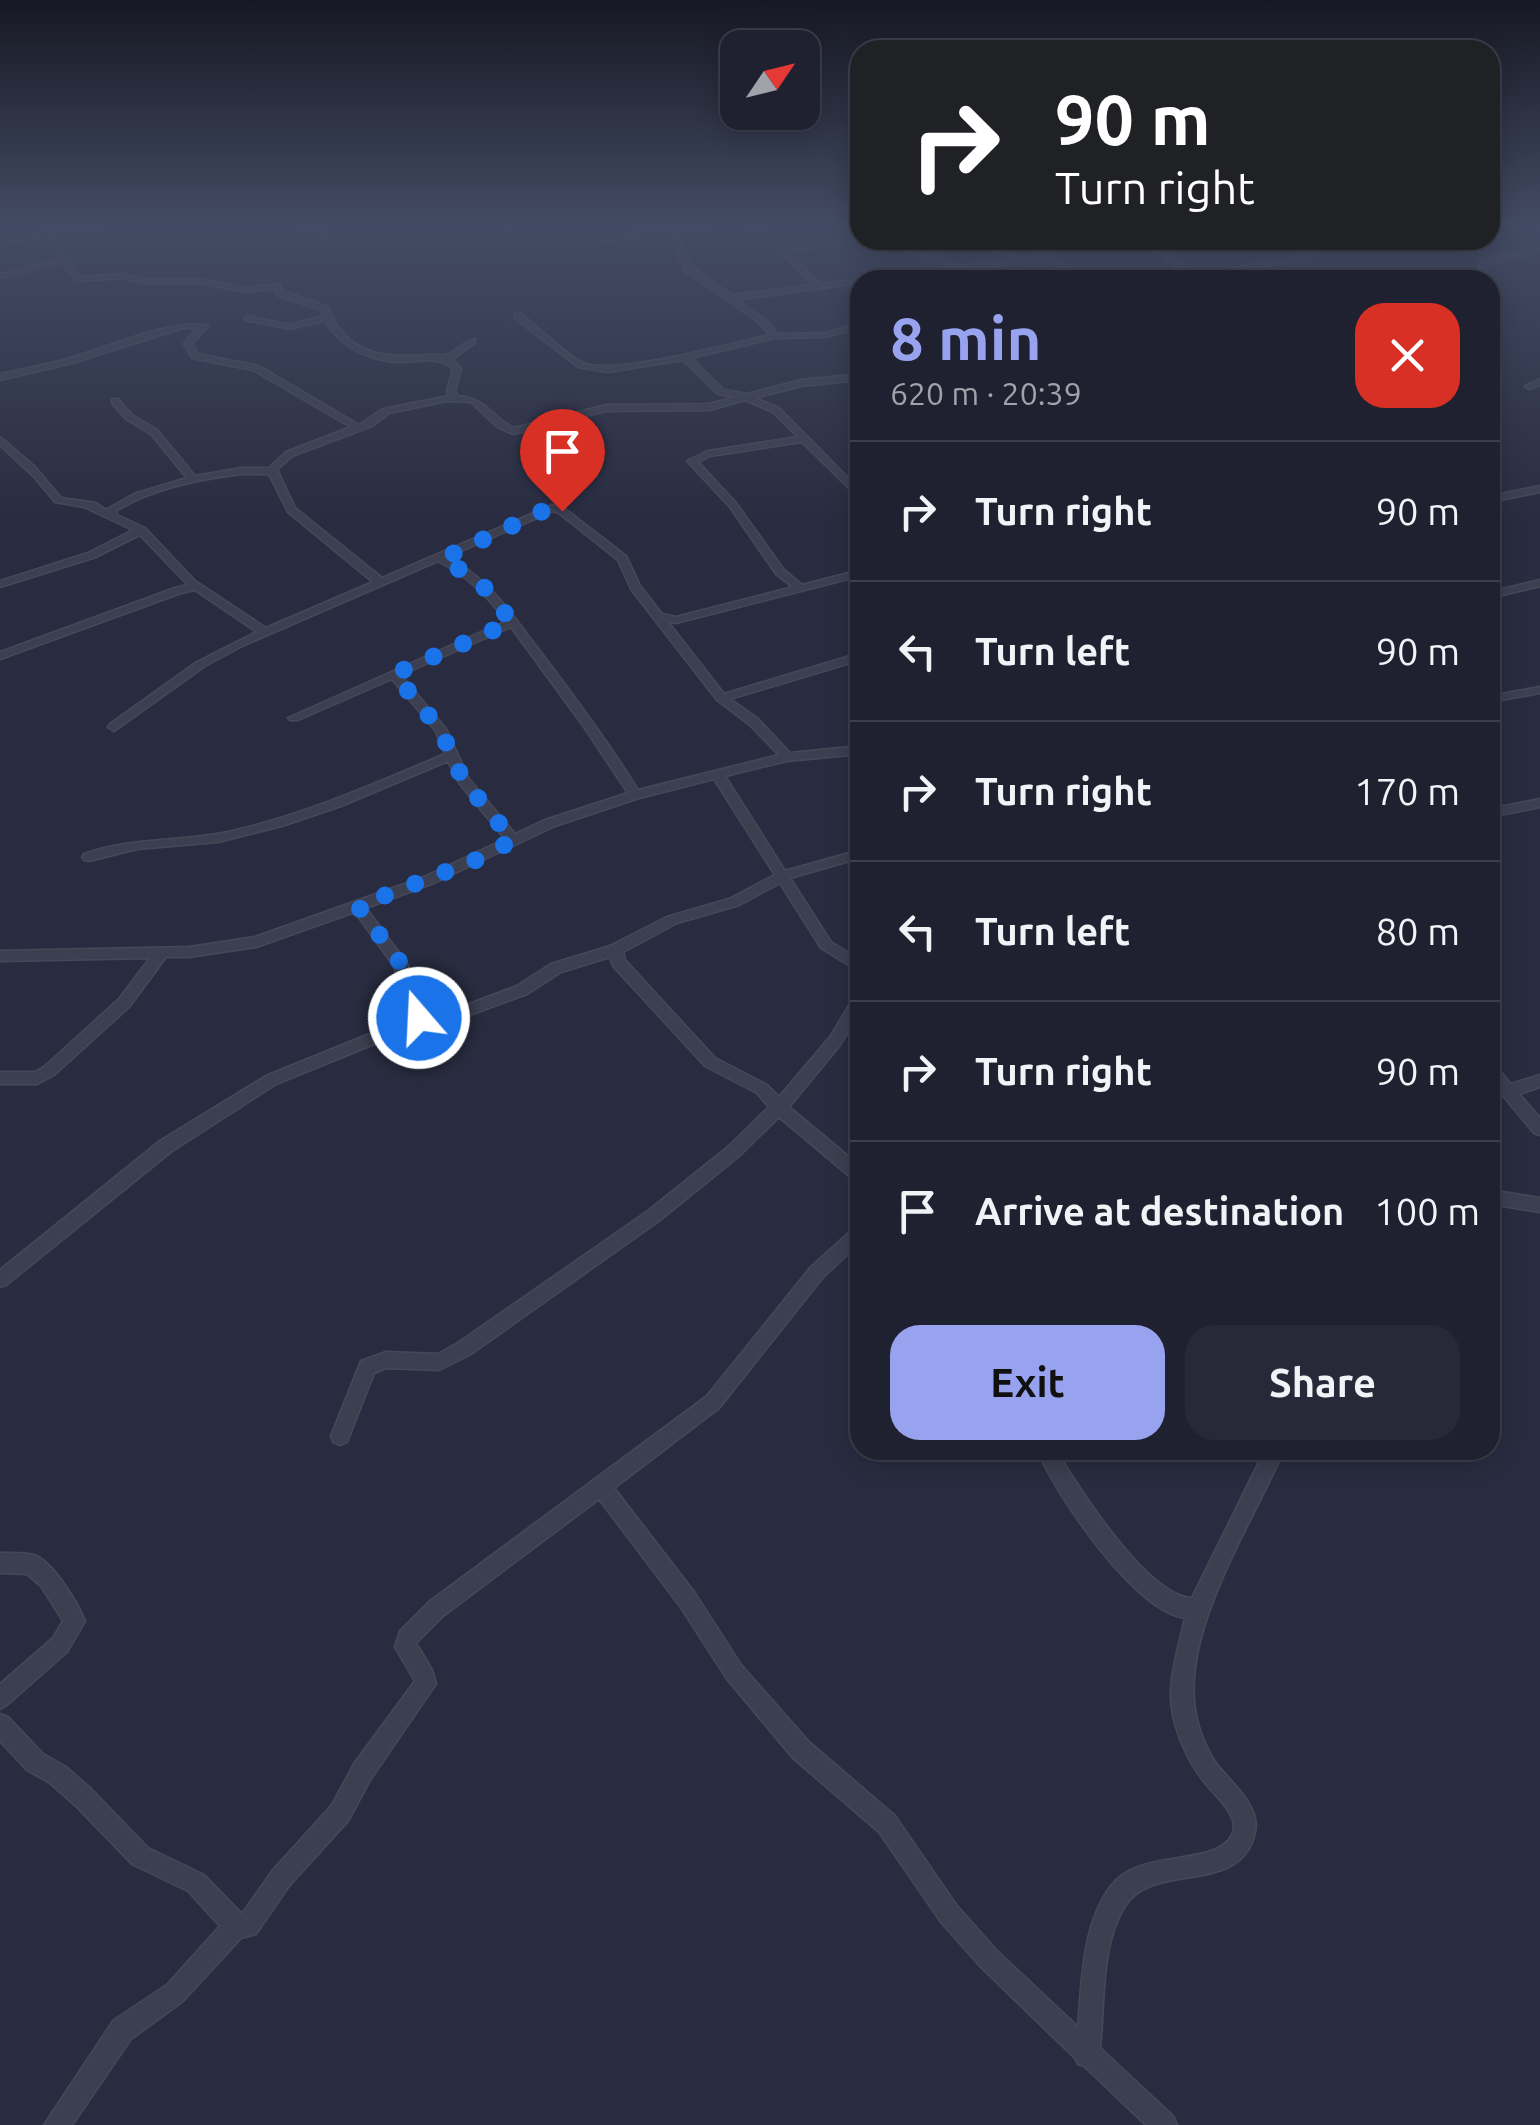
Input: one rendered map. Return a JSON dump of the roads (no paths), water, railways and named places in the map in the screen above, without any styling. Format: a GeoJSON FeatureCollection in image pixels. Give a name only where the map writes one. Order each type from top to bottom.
{"type":"FeatureCollection","features":[{"type":"Feature","properties":{"kind":"street"},"geometry":{"type":"LineString","coordinates":[[331,324],[344,341],[363,351],[398,360],[448,359],[472,340]]}},
{"type":"Feature","properties":{"kind":"street"},"geometry":{"type":"LineString","coordinates":[[529,324],[586,367],[616,369],[775,336],[825,334],[850,328]]}},
{"type":"Feature","properties":{"kind":"street"},"geometry":{"type":"LineString","coordinates":[[769,324],[775,336]]}},
{"type":"Feature","properties":{"kind":"street"},"geometry":{"type":"LineString","coordinates":[[0,376],[174,332],[182,326],[200,325],[204,326],[188,344],[195,356],[253,367],[356,427]]}},
{"type":"Feature","properties":{"kind":"street"},"geometry":{"type":"LineString","coordinates":[[685,357],[721,392],[771,406],[850,486]]}},
{"type":"Feature","properties":{"kind":"street"},"geometry":{"type":"LineString","coordinates":[[448,359],[457,368],[451,392],[455,398]]}},
{"type":"Feature","properties":{"kind":"street"},"geometry":{"type":"LineString","coordinates":[[88,506],[122,502],[240,471],[272,470],[289,454],[392,409],[455,398],[477,402],[500,425],[513,431],[615,406],[702,408],[744,396],[850,378]]}},
{"type":"Feature","properties":{"kind":"street"},"geometry":{"type":"LineString","coordinates":[[1529,386],[1540,382]]}},
{"type":"Feature","properties":{"kind":"street"},"geometry":{"type":"LineString","coordinates":[[116,401],[129,417],[154,432],[194,481]]}},
{"type":"Feature","properties":{"kind":"street"},"geometry":{"type":"LineString","coordinates":[[800,587],[780,572],[733,505],[692,461],[708,454],[805,439]]}},
{"type":"Feature","properties":{"kind":"street"},"geometry":{"type":"LineString","coordinates":[[0,440],[29,471],[48,483],[58,500],[112,514],[141,530],[197,587],[265,632]]}},
{"type":"Feature","properties":{"kind":"street"},"geometry":{"type":"LineString","coordinates":[[272,470],[291,510],[379,581]]}},
{"type":"Feature","properties":{"kind":"street"},"geometry":{"type":"LineString","coordinates":[[1500,489],[1509,496]]}},
{"type":"Feature","properties":{"kind":"street"},"geometry":{"type":"LineString","coordinates":[[1500,497],[1540,490]]}},
{"type":"Feature","properties":{"kind":"street"},"geometry":{"type":"LineString","coordinates":[[112,514],[122,502]]}},
{"type":"Feature","properties":{"kind":"street"},"geometry":{"type":"LineString","coordinates":[[114,727],[200,664],[379,581],[442,559],[543,511],[556,509],[622,558],[635,587],[659,617],[673,626],[720,698],[754,722],[787,758]]}},
{"type":"Feature","properties":{"kind":"street"},"geometry":{"type":"LineString","coordinates":[[0,584],[92,555],[141,530]]}},
{"type":"Feature","properties":{"kind":"street"},"geometry":{"type":"LineString","coordinates":[[442,559],[479,581],[597,732],[634,795]]}},
{"type":"Feature","properties":{"kind":"street"},"geometry":{"type":"LineString","coordinates":[[673,626],[850,575]]}},
{"type":"Feature","properties":{"kind":"street"},"geometry":{"type":"LineString","coordinates":[[1500,592],[1540,584]]}},
{"type":"Feature","properties":{"kind":"street"},"geometry":{"type":"LineString","coordinates":[[0,656],[179,590],[197,587]]}},
{"type":"Feature","properties":{"kind":"street"},"geometry":{"type":"LineString","coordinates":[[294,718],[512,622]]}},
{"type":"Feature","properties":{"kind":"street"},"geometry":{"type":"LineString","coordinates":[[720,698],[850,659]]}},
{"type":"Feature","properties":{"kind":"street"},"geometry":{"type":"LineString","coordinates":[[394,674],[440,729],[463,780],[513,840]]}},
{"type":"Feature","properties":{"kind":"street"},"geometry":{"type":"LineString","coordinates":[[1500,697],[1540,690]]}},
{"type":"Feature","properties":{"kind":"street"},"geometry":{"type":"LineString","coordinates":[[0,956],[189,952],[256,942],[358,906],[481,858],[513,840],[634,795],[787,758],[850,751]]}},
{"type":"Feature","properties":{"kind":"street"},"geometry":{"type":"LineString","coordinates":[[89,857],[117,846],[214,839],[274,826],[450,756]]}},
{"type":"Feature","properties":{"kind":"street"},"geometry":{"type":"LineString","coordinates":[[717,774],[826,945],[850,961]]}},
{"type":"Feature","properties":{"kind":"street"},"geometry":{"type":"LineString","coordinates":[[1500,811],[1540,803]]}},
{"type":"Feature","properties":{"kind":"street"},"geometry":{"type":"LineString","coordinates":[[414,1008],[446,1017],[514,993],[556,968],[615,950],[672,920],[734,902],[783,876],[850,857]]}},
{"type":"Feature","properties":{"kind":"street"},"geometry":{"type":"LineString","coordinates":[[358,906],[402,965],[414,1008]]}},
{"type":"Feature","properties":{"kind":"street"},"geometry":{"type":"LineString","coordinates":[[615,950],[618,962],[701,1054],[762,1088],[778,1107],[850,1167]]}},
{"type":"Feature","properties":{"kind":"street"},"geometry":{"type":"LineString","coordinates":[[0,1078],[37,1078],[49,1071],[124,1004],[164,952]]}},
{"type":"Feature","properties":{"kind":"street"},"geometry":{"type":"LineString","coordinates":[[0,1280],[104,1192],[166,1146],[271,1080],[412,1024],[421,1011],[414,1008]]}},
{"type":"Feature","properties":{"kind":"street"},"geometry":{"type":"LineString","coordinates":[[340,1436],[367,1367],[373,1362],[435,1363],[460,1351],[685,1192],[778,1107],[850,1018]]}},
{"type":"Feature","properties":{"kind":"street"},"geometry":{"type":"LineString","coordinates":[[1508,1091],[1540,1081]]}},
{"type":"Feature","properties":{"kind":"street"},"geometry":{"type":"LineString","coordinates":[[1500,1082],[1540,1129]]}},
{"type":"Feature","properties":{"kind":"street"},"geometry":{"type":"LineString","coordinates":[[1500,1199],[1540,1205]]}},
{"type":"Feature","properties":{"kind":"street"},"geometry":{"type":"LineString","coordinates":[[0,1726],[34,1762],[58,1775],[83,1798],[140,1856],[196,1883],[236,1926],[248,1926],[281,1878],[340,1813],[362,1772],[426,1684],[425,1676],[405,1647],[406,1638],[436,1609],[714,1402],[816,1272],[850,1242]]}},
{"type":"Feature","properties":{"kind":"street"},"geometry":{"type":"LineString","coordinates":[[1052,1460],[1068,1490],[1154,1592],[1174,1606],[1198,1609]]}},
{"type":"Feature","properties":{"kind":"street"},"geometry":{"type":"LineString","coordinates":[[1087,2054],[1102,1927],[1121,1890],[1153,1871],[1183,1871],[1221,1858],[1239,1843],[1245,1831],[1243,1818],[1203,1764],[1181,1704],[1198,1609],[1270,1460]]}},
{"type":"Feature","properties":{"kind":"street"},"geometry":{"type":"LineString","coordinates":[[600,1485],[687,1599],[734,1672],[802,1750],[887,1824],[950,1914],[988,1959],[1164,2125]]}},
{"type":"Feature","properties":{"kind":"street"},"geometry":{"type":"LineString","coordinates":[[0,1563],[31,1564],[48,1579],[76,1621],[60,1645],[0,1698]]}},
{"type":"Feature","properties":{"kind":"street"},"geometry":{"type":"LineString","coordinates":[[57,2125],[122,2030],[175,1994],[236,1926]]}}]}
